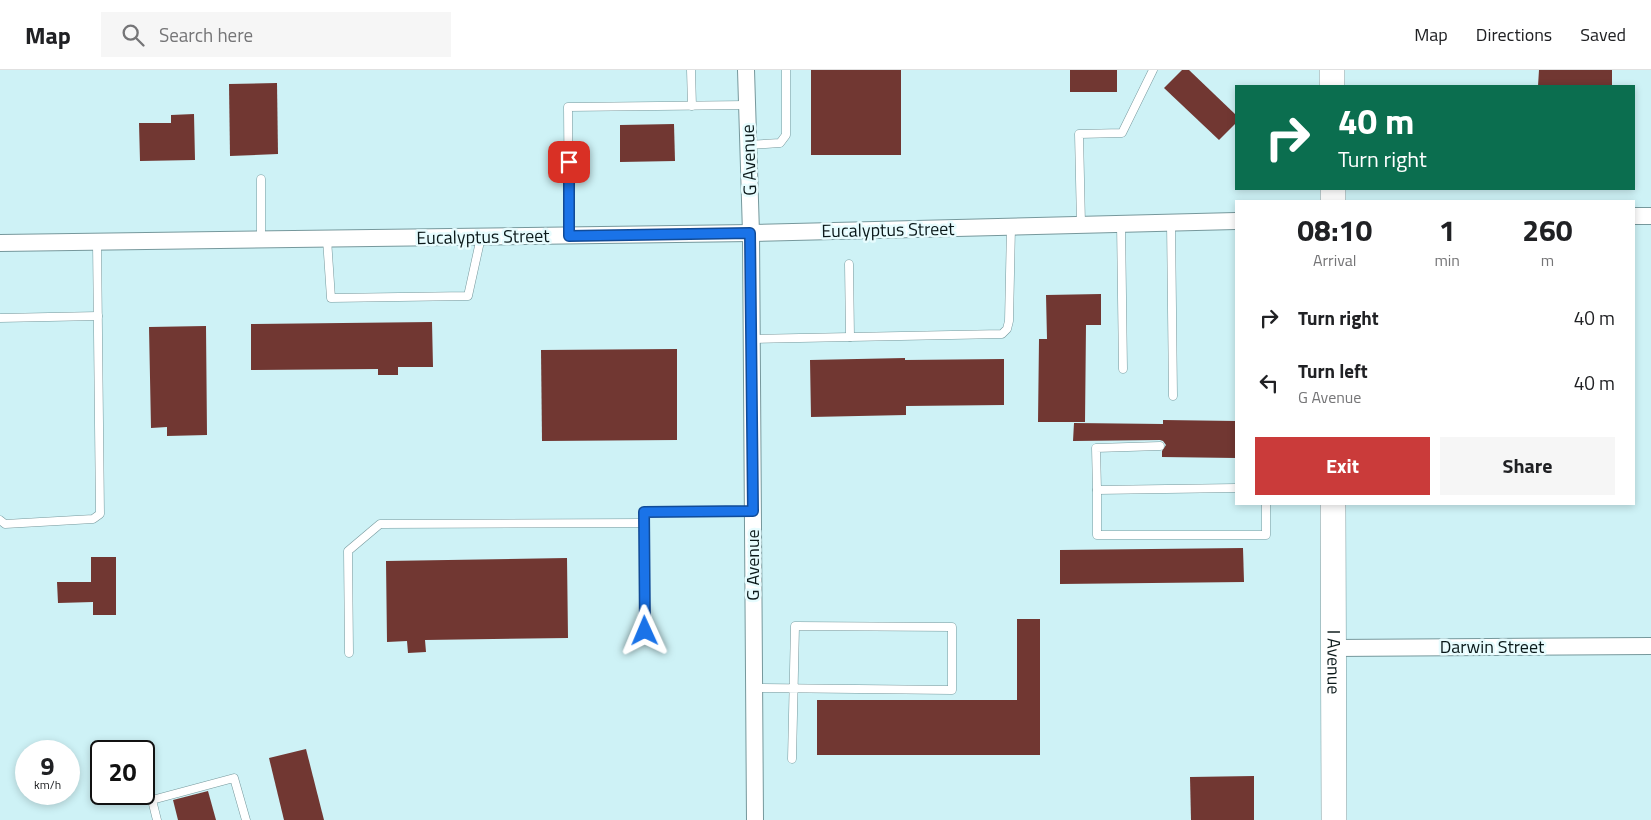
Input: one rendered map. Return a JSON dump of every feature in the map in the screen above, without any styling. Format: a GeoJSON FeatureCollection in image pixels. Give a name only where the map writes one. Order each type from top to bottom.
{"type":"FeatureCollection","features":[{"type":"Feature","properties":{"kind":"main road"},"geometry":{"type":"LineString","coordinates":[[1332,70],[1332,85]]}},
{"type":"Feature","properties":{"kind":"main road","name":"I Avenue"},"geometry":{"type":"LineString","coordinates":[[1333,505],[1334,820]]}},
{"type":"Feature","properties":{"kind":"street","name":"G Avenue"},"geometry":{"type":"LineString","coordinates":[[746,70],[750,233],[755,820]]}},
{"type":"Feature","properties":{"kind":"street"},"geometry":{"type":"LineString","coordinates":[[1635,216],[1651,216]]}},
{"type":"Feature","properties":{"kind":"street","name":"Eucalyptus Street"},"geometry":{"type":"LineString","coordinates":[[0,243],[750,233],[1235,221]]}},
{"type":"Feature","properties":{"kind":"street","name":"Darwin Street"},"geometry":{"type":"LineString","coordinates":[[1332,648],[1651,646]]}},
{"type":"Feature","properties":{"kind":"lane"},"geometry":{"type":"LineString","coordinates":[[692,70],[692,106]]}},
{"type":"Feature","properties":{"kind":"lane"},"geometry":{"type":"LineString","coordinates":[[748,145],[780,143],[786,134],[786,70]]}},
{"type":"Feature","properties":{"kind":"lane"},"geometry":{"type":"LineString","coordinates":[[1080,224],[1079,134],[1122,133],[1153,70]]}},
{"type":"Feature","properties":{"kind":"lane"},"geometry":{"type":"LineString","coordinates":[[569,236],[568,107],[747,105]]}},
{"type":"Feature","properties":{"kind":"lane"},"geometry":{"type":"LineString","coordinates":[[261,178],[261,240]]}},
{"type":"Feature","properties":{"kind":"lane"},"geometry":{"type":"LineString","coordinates":[[1171,223],[1173,396]]}},
{"type":"Feature","properties":{"kind":"lane"},"geometry":{"type":"LineString","coordinates":[[1120,224],[1123,369]]}},
{"type":"Feature","properties":{"kind":"lane"},"geometry":{"type":"LineString","coordinates":[[751,339],[1002,334],[1007,330],[1009,321],[1011,227]]}},
{"type":"Feature","properties":{"kind":"lane"},"geometry":{"type":"LineString","coordinates":[[327,239],[331,298],[468,296],[481,237]]}},
{"type":"Feature","properties":{"kind":"lane"},"geometry":{"type":"LineString","coordinates":[[0,520],[6,524],[83,520],[93,519],[100,514],[97,242]]}},
{"type":"Feature","properties":{"kind":"lane"},"geometry":{"type":"LineString","coordinates":[[849,264],[850,337]]}},
{"type":"Feature","properties":{"kind":"lane"},"geometry":{"type":"LineString","coordinates":[[0,318],[98,316]]}},
{"type":"Feature","properties":{"kind":"lane"},"geometry":{"type":"LineString","coordinates":[[1160,446],[1096,448],[1097,534],[1266,535],[1266,505]]}},
{"type":"Feature","properties":{"kind":"lane"},"geometry":{"type":"LineString","coordinates":[[1097,490],[1235,488]]}},
{"type":"Feature","properties":{"kind":"lane"},"geometry":{"type":"LineString","coordinates":[[645,631],[644,512],[753,511]]}},
{"type":"Feature","properties":{"kind":"lane"},"geometry":{"type":"LineString","coordinates":[[349,653],[348,550],[380,524],[644,524]]}},
{"type":"Feature","properties":{"kind":"lane"},"geometry":{"type":"LineString","coordinates":[[754,688],[794,689],[952,690],[952,627],[795,626],[794,689],[792,759]]}},
{"type":"Feature","properties":{"kind":"lane"},"geometry":{"type":"LineString","coordinates":[[157,820],[152,800],[234,778],[246,820]]}},
{"type":"Feature","properties":{"kind":"building"},"geometry":{"type":"Polygon","coordinates":[[[811,70],[901,70],[901,155],[811,155],[811,70]]]}},
{"type":"Feature","properties":{"kind":"building"},"geometry":{"type":"Polygon","coordinates":[[[1070,70],[1117,70],[1117,92],[1070,92],[1070,70]]]}},
{"type":"Feature","properties":{"kind":"building"},"geometry":{"type":"Polygon","coordinates":[[[1182,70],[1189,70],[1235,114],[1235,124],[1219,140],[1164,88],[1182,70]]]}},
{"type":"Feature","properties":{"kind":"building"},"geometry":{"type":"Polygon","coordinates":[[[1539,70],[1612,70],[1612,85],[1538,85],[1539,70]]]}},
{"type":"Feature","properties":{"kind":"building"},"geometry":{"type":"Polygon","coordinates":[[[277,83],[278,154],[230,156],[229,84],[277,83]]]}},
{"type":"Feature","properties":{"kind":"building"},"geometry":{"type":"Polygon","coordinates":[[[194,114],[195,160],[140,161],[139,123],[171,123],[171,115],[194,114]]]}},
{"type":"Feature","properties":{"kind":"building"},"geometry":{"type":"Polygon","coordinates":[[[674,124],[675,161],[620,162],[620,125],[674,124]]]}},
{"type":"Feature","properties":{"kind":"building"},"geometry":{"type":"Polygon","coordinates":[[[1101,294],[1101,325],[1086,325],[1085,422],[1038,422],[1039,339],[1047,339],[1046,295],[1101,294]]]}},
{"type":"Feature","properties":{"kind":"building"},"geometry":{"type":"Polygon","coordinates":[[[432,322],[433,367],[398,367],[398,375],[378,375],[378,369],[251,370],[251,324],[432,322]]]}},
{"type":"Feature","properties":{"kind":"building"},"geometry":{"type":"Polygon","coordinates":[[[206,326],[207,435],[167,436],[167,427],[151,428],[149,327],[206,326]]]}},
{"type":"Feature","properties":{"kind":"building"},"geometry":{"type":"Polygon","coordinates":[[[677,349],[677,440],[542,441],[541,350],[677,349]]]}},
{"type":"Feature","properties":{"kind":"building"},"geometry":{"type":"Polygon","coordinates":[[[905,358],[905,360],[1004,359],[1004,405],[906,406],[906,415],[811,417],[810,360],[905,358]]]}},
{"type":"Feature","properties":{"kind":"building"},"geometry":{"type":"Polygon","coordinates":[[[1163,420],[1235,421],[1235,458],[1162,457],[1162,451],[1166,445],[1160,440],[1073,441],[1074,423],[1163,424],[1163,420]]]}},
{"type":"Feature","properties":{"kind":"building"},"geometry":{"type":"Polygon","coordinates":[[[1243,548],[1244,582],[1060,584],[1060,550],[1243,548]]]}},
{"type":"Feature","properties":{"kind":"building"},"geometry":{"type":"Polygon","coordinates":[[[91,557],[116,557],[116,615],[93,615],[93,602],[58,603],[57,582],[91,582],[91,557]]]}},
{"type":"Feature","properties":{"kind":"building"},"geometry":{"type":"Polygon","coordinates":[[[567,558],[568,638],[425,640],[426,652],[408,653],[407,641],[387,642],[386,561],[567,558]]]}},
{"type":"Feature","properties":{"kind":"building"},"geometry":{"type":"Polygon","coordinates":[[[1017,619],[1040,619],[1040,755],[817,755],[817,700],[1017,700],[1017,619]]]}},
{"type":"Feature","properties":{"kind":"building"},"geometry":{"type":"Polygon","coordinates":[[[306,749],[324,820],[284,820],[269,758],[306,749]]]}},
{"type":"Feature","properties":{"kind":"building"},"geometry":{"type":"Polygon","coordinates":[[[1254,776],[1254,820],[1191,820],[1190,777],[1254,776]]]}},
{"type":"Feature","properties":{"kind":"building"},"geometry":{"type":"Polygon","coordinates":[[[208,791],[216,820],[178,820],[173,800],[208,791]]]}},
{"type":"Feature","properties":{"kind":"route"},"geometry":{"type":"LineString","coordinates":[[569,162],[569,236],[750,233],[753,511],[644,512],[645,631]]}}]}
